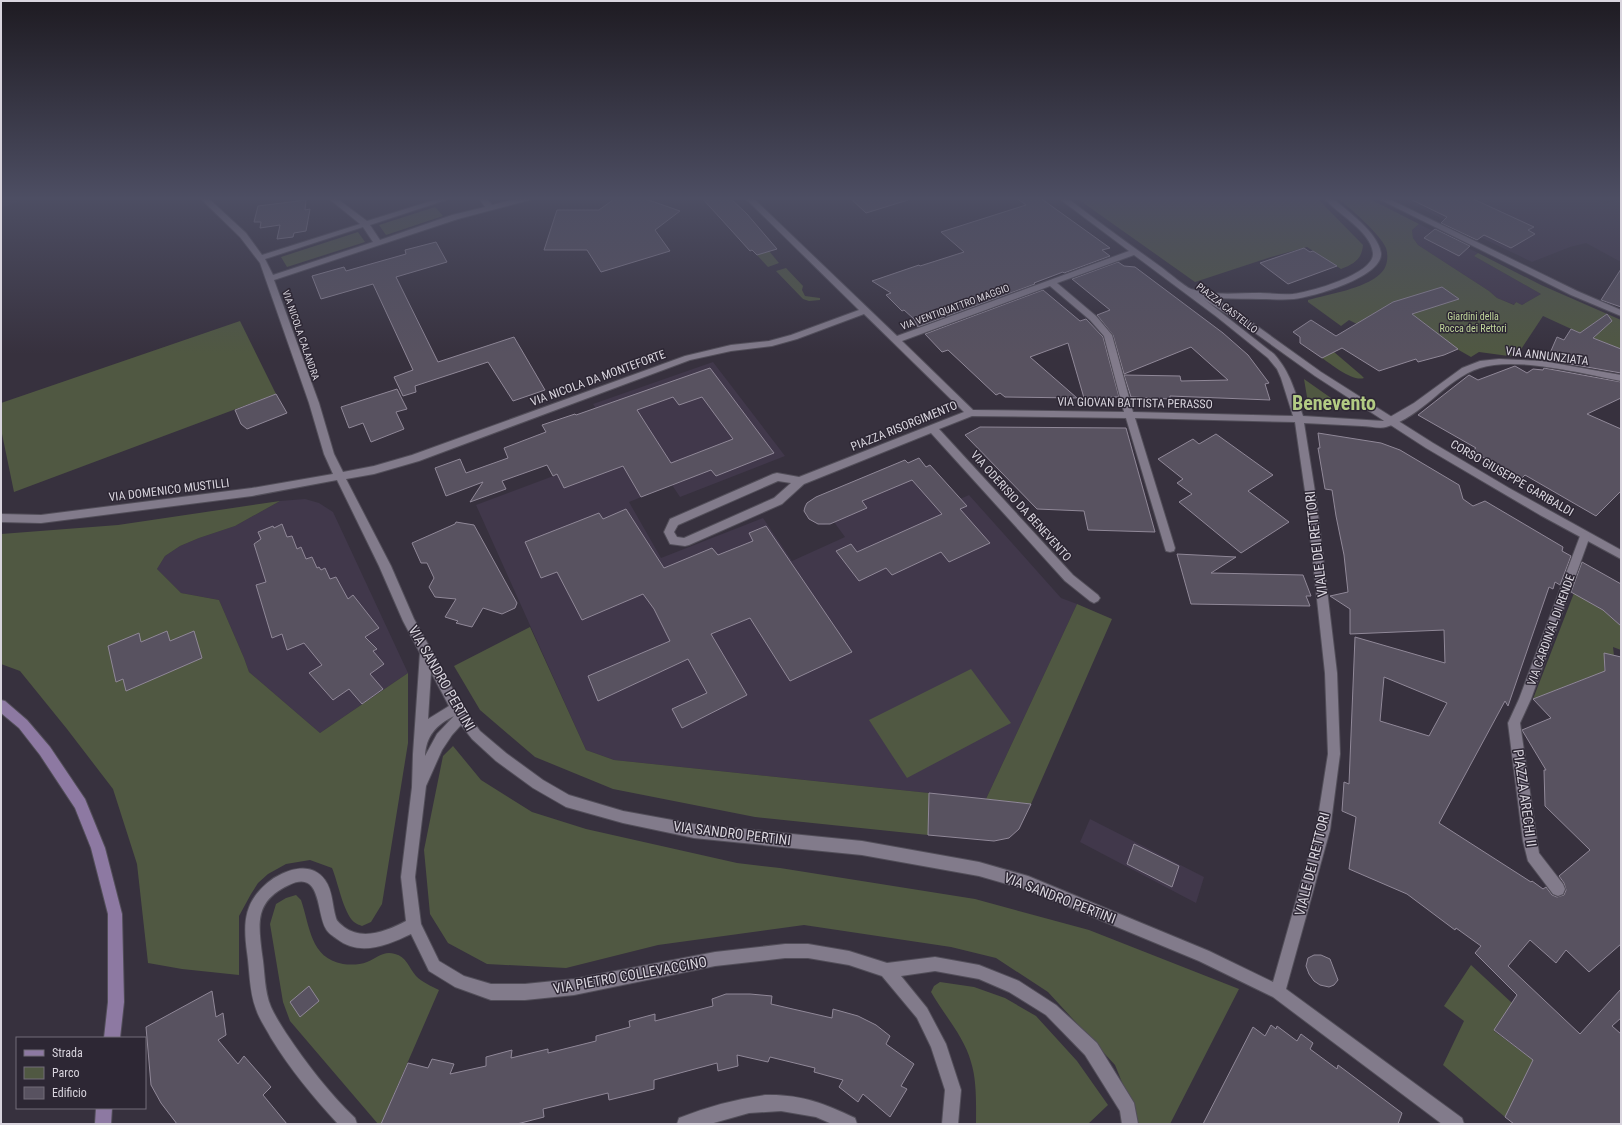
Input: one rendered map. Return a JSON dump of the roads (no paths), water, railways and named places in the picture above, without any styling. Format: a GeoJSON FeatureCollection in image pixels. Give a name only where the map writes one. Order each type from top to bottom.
{"type":"FeatureCollection","features":[{"type":"Feature","properties":{"kind":"main road"},"geometry":{"type":"LineString","coordinates":[[1,705],[23,724],[67,784],[80,804],[98,848],[115,914],[116,1002],[112,1037]]}},
{"type":"Feature","properties":{"kind":"main road"},"geometry":{"type":"LineString","coordinates":[[102,1124],[104,1109]]}},
{"type":"Feature","properties":{"kind":"street","name":"VIA NICOLA CALANDRA"},"geometry":{"type":"LineString","coordinates":[[254,250],[260,258],[270,279],[314,403],[329,454],[340,477]]}},
{"type":"Feature","properties":{"kind":"street"},"geometry":{"type":"LineString","coordinates":[[260,258],[286,250]]}},
{"type":"Feature","properties":{"kind":"street"},"geometry":{"type":"LineString","coordinates":[[270,279],[358,250]]}},
{"type":"Feature","properties":{"kind":"street","name":"PIAZZA RISORGIMENTO"},"geometry":{"type":"LineString","coordinates":[[800,250],[866,310],[971,413],[800,481],[778,502],[685,542],[674,541],[669,532],[674,522],[777,477],[800,481]]}},
{"type":"Feature","properties":{"kind":"street"},"geometry":{"type":"LineString","coordinates":[[1131,250],[1183,288]]}},
{"type":"Feature","properties":{"kind":"street","name":"PIAZZA CASTELLO"},"geometry":{"type":"LineString","coordinates":[[1203,295],[1282,297],[1303,296],[1343,282],[1364,272],[1373,266],[1377,258],[1376,250]]}},
{"type":"Feature","properties":{"kind":"street"},"geometry":{"type":"LineString","coordinates":[[1486,250],[1574,293],[1621,313]]}},
{"type":"Feature","properties":{"kind":"street","name":"VIA VENTIQUATTRO MAGGIO"},"geometry":{"type":"LineString","coordinates":[[896,340],[1134,252]]}},
{"type":"Feature","properties":{"kind":"street"},"geometry":{"type":"LineString","coordinates":[[1052,283],[1093,318],[1108,335],[1129,414],[1170,548]]}},
{"type":"Feature","properties":{"kind":"street","name":"PIAZZA CASTELLO"},"geometry":{"type":"LineString","coordinates":[[1183,288],[1203,295],[1277,343],[1316,373],[1392,421]]}},
{"type":"Feature","properties":{"kind":"street","name":"PIAZZA CASTELLO"},"geometry":{"type":"LineString","coordinates":[[1183,288],[1271,356],[1281,368],[1286,378],[1299,419]]}},
{"type":"Feature","properties":{"kind":"street","name":"VIA NICOLA DA MONTEFORTE"},"geometry":{"type":"LineString","coordinates":[[340,477],[374,470],[415,458],[688,358],[731,348],[770,344],[794,337],[866,310]]}},
{"type":"Feature","properties":{"kind":"street","name":"VIA ANNUNZIATA"},"geometry":{"type":"LineString","coordinates":[[1392,421],[1414,408],[1465,369],[1484,363],[1510,361],[1565,368],[1621,378]]}},
{"type":"Feature","properties":{"kind":"street","name":"VIA GIOVAN BATTISTA PERASSO"},"geometry":{"type":"LineString","coordinates":[[971,413],[1129,414],[1299,419],[1384,424],[1392,421]]}},
{"type":"Feature","properties":{"kind":"street","name":"VIALE DEI RETTORI"},"geometry":{"type":"LineString","coordinates":[[1278,992],[1323,830],[1334,754],[1331,673],[1311,498],[1299,419]]}},
{"type":"Feature","properties":{"kind":"street","name":"CORSO GIUSEPPE GARIBALDI"},"geometry":{"type":"LineString","coordinates":[[1392,421],[1501,489],[1621,555]]}},
{"type":"Feature","properties":{"kind":"street","name":"VIA ODERISIO DA BENEVENTO"},"geometry":{"type":"LineString","coordinates":[[932,428],[1069,578],[1094,598]]}},
{"type":"Feature","properties":{"kind":"street","name":"VIA DOMENICO MUSTILLI"},"geometry":{"type":"LineString","coordinates":[[1,518],[41,519],[100,512],[252,492],[340,477]]}},
{"type":"Feature","properties":{"kind":"street","name":"VIA SANDRO PERTINI"},"geometry":{"type":"LineString","coordinates":[[340,477],[385,566],[409,620],[426,653],[460,712],[476,735],[501,757],[538,784],[566,801],[623,817],[694,831],[862,848],[979,869],[1028,883],[1204,956],[1278,992]]}},
{"type":"Feature","properties":{"kind":"street","name":"VIA CARDINAL DI RENDE"},"geometry":{"type":"LineString","coordinates":[[1514,723],[1525,699],[1585,536]]}},
{"type":"Feature","properties":{"kind":"street","name":"VIA PIETRO COLLEVACCINO"},"geometry":{"type":"LineString","coordinates":[[426,653],[420,742],[419,787],[408,877],[414,925],[434,966],[460,982],[491,992],[525,992],[574,988],[715,959],[785,951],[808,951],[849,958],[887,970]]}},
{"type":"Feature","properties":{"kind":"street"},"geometry":{"type":"LineString","coordinates":[[419,787],[434,748],[460,712]]}},
{"type":"Feature","properties":{"kind":"street","name":"VIA PIETRO COLLEVACCINO"},"geometry":{"type":"LineString","coordinates":[[420,742],[429,726],[438,717],[460,712]]}},
{"type":"Feature","properties":{"kind":"street","name":"PIAZZA ARECHI II"},"geometry":{"type":"LineString","coordinates":[[1514,723],[1530,842],[1534,856],[1558,889]]}},
{"type":"Feature","properties":{"kind":"street"},"geometry":{"type":"LineString","coordinates":[[349,1124],[315,1085],[284,1045],[263,1008],[250,923],[255,908],[264,895],[273,886],[290,877],[306,875],[313,878],[319,884],[323,892],[331,924],[340,934],[353,940],[369,941],[395,935],[414,925]]}},
{"type":"Feature","properties":{"kind":"street"},"geometry":{"type":"LineString","coordinates":[[887,970],[935,964],[979,972],[1014,986],[1051,1010],[1091,1049],[1128,1109],[1130,1124]]}},
{"type":"Feature","properties":{"kind":"street"},"geometry":{"type":"LineString","coordinates":[[887,970],[922,1013],[938,1044],[953,1090],[950,1124]]}},
{"type":"Feature","properties":{"kind":"street"},"geometry":{"type":"LineString","coordinates":[[1278,992],[1456,1124]]}},
{"type":"Feature","properties":{"kind":"street"},"geometry":{"type":"LineString","coordinates":[[685,1124],[740,1106],[780,1102],[817,1109],[849,1124]]}},
{"type":"Feature","properties":{"kind":"district","name":"Benevento"},"geometry":{"type":"Point","coordinates":[1334,403]}},
{"type":"Feature","properties":{"kind":"park label","name":"Giardini della Rocca dei Rettori"},"geometry":{"type":"Point","coordinates":[1473,322]}}]}
